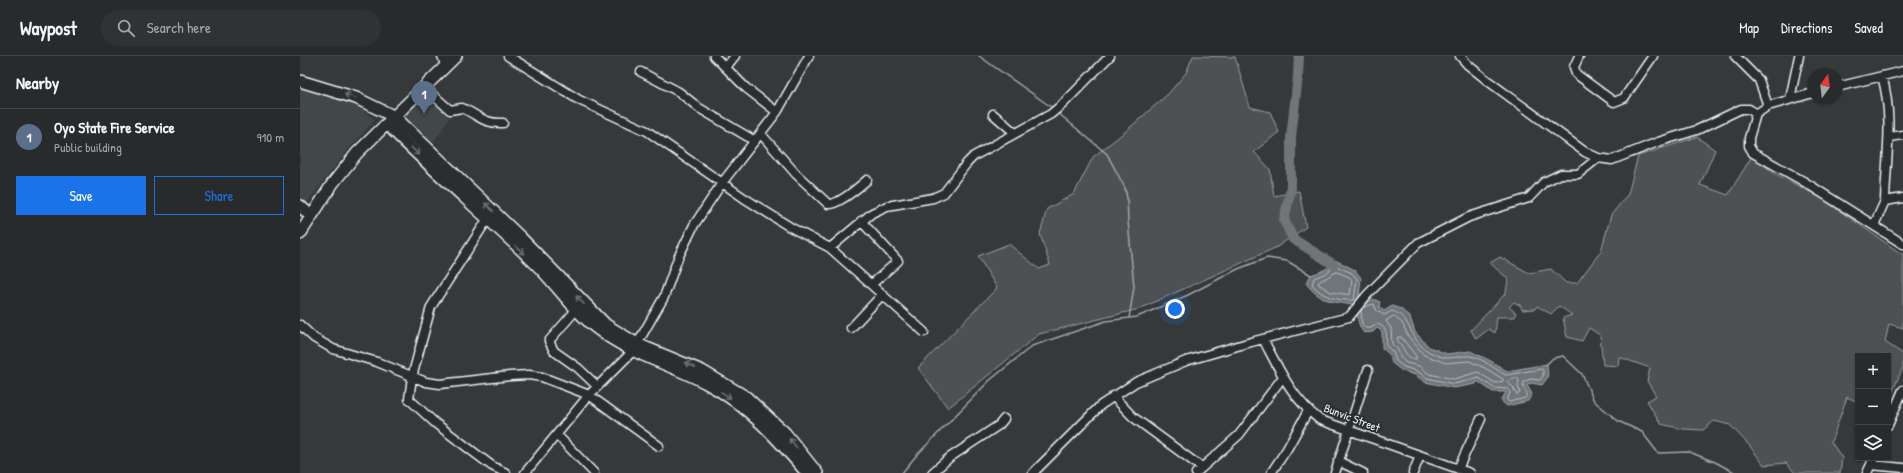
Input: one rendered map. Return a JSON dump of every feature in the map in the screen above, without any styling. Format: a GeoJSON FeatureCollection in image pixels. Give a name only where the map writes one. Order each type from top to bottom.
{"type":"FeatureCollection","features":[{"type":"Feature","properties":{"kind":"main road"},"geometry":{"type":"LineString","coordinates":[[300,234],[345,167],[370,139],[391,121],[424,87],[443,61],[456,56]]}},
{"type":"Feature","properties":{"kind":"main road"},"geometry":{"type":"LineString","coordinates":[[300,81],[325,87],[356,98],[391,121],[520,236],[592,313],[606,325],[635,348],[702,371],[746,397],[785,433],[817,473]]}},
{"type":"Feature","properties":{"kind":"main road"},"geometry":{"type":"LineString","coordinates":[[391,121],[487,220],[537,266],[576,310],[595,328],[709,384],[733,399],[753,415],[807,473]]}},
{"type":"Feature","properties":{"kind":"main road"},"geometry":{"type":"LineString","coordinates":[[300,206],[311,216]]}},
{"type":"Feature","properties":{"kind":"street"},"geometry":{"type":"LineString","coordinates":[[508,56],[579,100],[647,130],[722,184],[790,227],[830,248],[924,332]]}},
{"type":"Feature","properties":{"kind":"street"},"geometry":{"type":"LineString","coordinates":[[714,56],[746,88],[777,112]]}},
{"type":"Feature","properties":{"kind":"street"},"geometry":{"type":"LineString","coordinates":[[726,68],[735,56]]}},
{"type":"Feature","properties":{"kind":"street"},"geometry":{"type":"LineString","coordinates":[[525,473],[589,395],[635,348],[664,297],[678,258],[690,231],[722,184],[777,112],[809,56]]}},
{"type":"Feature","properties":{"kind":"street"},"geometry":{"type":"LineString","coordinates":[[830,248],[872,213],[887,206],[933,198],[944,193],[959,172],[974,156],[1051,114],[1064,103],[1110,56]]}},
{"type":"Feature","properties":{"kind":"street"},"geometry":{"type":"LineString","coordinates":[[1460,56],[1468,65],[1488,81],[1585,152],[1598,158],[1612,160],[1658,142],[1697,130],[1741,109],[1749,109],[1756,114]]}},
{"type":"Feature","properties":{"kind":"street"},"geometry":{"type":"LineString","coordinates":[[1578,56],[1574,67],[1576,74],[1614,102],[1624,98],[1652,56]]}},
{"type":"Feature","properties":{"kind":"street"},"geometry":{"type":"LineString","coordinates":[[1735,56],[1759,80],[1768,106]]}},
{"type":"Feature","properties":{"kind":"street"},"geometry":{"type":"LineString","coordinates":[[1790,99],[1799,56]]}},
{"type":"Feature","properties":{"kind":"street"},"geometry":{"type":"LineString","coordinates":[[1843,86],[1903,71]]}},
{"type":"Feature","properties":{"kind":"street"},"geometry":{"type":"LineString","coordinates":[[641,72],[679,92],[699,108],[755,141]]}},
{"type":"Feature","properties":{"kind":"street"},"geometry":{"type":"LineString","coordinates":[[1874,225],[1885,201],[1889,137],[1890,116],[1882,76]]}},
{"type":"Feature","properties":{"kind":"street"},"geometry":{"type":"LineString","coordinates":[[424,87],[450,110],[462,108],[482,120],[492,123],[503,123]]}},
{"type":"Feature","properties":{"kind":"street"},"geometry":{"type":"LineString","coordinates":[[1807,95],[1768,106],[1756,114],[1749,138],[1749,146],[1753,153],[1803,181],[1903,244]]}},
{"type":"Feature","properties":{"kind":"street"},"geometry":{"type":"LineString","coordinates":[[993,114],[1015,133]]}},
{"type":"Feature","properties":{"kind":"street"},"geometry":{"type":"LineString","coordinates":[[761,134],[796,174],[828,204],[832,204],[844,197],[867,180]]}},
{"type":"Feature","properties":{"kind":"street"},"geometry":{"type":"LineString","coordinates":[[1889,137],[1903,135]]}},
{"type":"Feature","properties":{"kind":"street"},"geometry":{"type":"LineString","coordinates":[[1046,473],[1036,470],[1101,405],[1136,382],[1167,368],[1263,339],[1349,317],[1367,295],[1418,243],[1469,217],[1529,198],[1544,182],[1561,174],[1578,174],[1598,158]]}},
{"type":"Feature","properties":{"kind":"street"},"geometry":{"type":"LineString","coordinates":[[1885,201],[1903,198]]}},
{"type":"Feature","properties":{"kind":"street"},"geometry":{"type":"LineString","coordinates":[[487,220],[436,298],[428,314],[412,377],[409,399],[412,404],[492,466],[506,473]]}},
{"type":"Feature","properties":{"kind":"street"},"geometry":{"type":"LineString","coordinates":[[861,221],[898,261],[872,284]]}},
{"type":"Feature","properties":{"kind":"street"},"geometry":{"type":"LineString","coordinates":[[851,328],[882,295]]}},
{"type":"Feature","properties":{"kind":"street"},"geometry":{"type":"LineString","coordinates":[[576,310],[549,341],[554,351],[578,368],[597,386]]}},
{"type":"Feature","properties":{"kind":"street"},"geometry":{"type":"LineString","coordinates":[[300,326],[314,338],[333,349],[377,362],[426,382],[440,384],[529,375],[562,383],[589,395],[659,446]]}},
{"type":"Feature","properties":{"kind":"street","name":"Bunvic Street"},"geometry":{"type":"LineString","coordinates":[[1263,339],[1297,400],[1320,420],[1470,473]]}},
{"type":"Feature","properties":{"kind":"street"},"geometry":{"type":"LineString","coordinates":[[1335,473],[1368,370]]}},
{"type":"Feature","properties":{"kind":"street"},"geometry":{"type":"LineString","coordinates":[[1113,396],[1133,417],[1198,470],[1239,435],[1283,377]]}},
{"type":"Feature","properties":{"kind":"street"},"geometry":{"type":"LineString","coordinates":[[1891,419],[1902,395]]}},
{"type":"Feature","properties":{"kind":"street"},"geometry":{"type":"LineString","coordinates":[[1271,473],[1287,449],[1308,411]]}},
{"type":"Feature","properties":{"kind":"street"},"geometry":{"type":"LineString","coordinates":[[932,473],[949,458],[999,425],[1004,419]]}},
{"type":"Feature","properties":{"kind":"street"},"geometry":{"type":"LineString","coordinates":[[1458,469],[1480,419]]}},
{"type":"Feature","properties":{"kind":"street"},"geometry":{"type":"LineString","coordinates":[[557,435],[594,473]]}},
{"type":"Feature","properties":{"kind":"street"},"geometry":{"type":"LineString","coordinates":[[1413,473],[1420,456]]}},
{"type":"Feature","properties":{"kind":"street"},"geometry":{"type":"LineString","coordinates":[[1338,461],[1363,473]]}},
{"type":"Feature","properties":{"kind":"street"},"geometry":{"type":"LineString","coordinates":[[1867,473],[1872,462],[1903,468]]}},
{"type":"Feature","properties":{"kind":"shaded area"},"geometry":{"type":"Polygon","coordinates":[[[1193,56],[1235,57],[1250,107],[1270,112],[1279,132],[1254,152],[1270,169],[1274,196],[1299,191],[1306,227],[1277,247],[1139,309],[1039,334],[948,408],[918,368],[997,288],[978,256],[1009,244],[1039,269],[1050,265],[1040,234],[1047,209],[1074,194],[1093,157],[1126,131],[1168,94],[1186,73],[1193,56]]]}},
{"type":"Feature","properties":{"kind":"shaded area"},"geometry":{"type":"Polygon","coordinates":[[[300,88],[341,97],[354,103],[375,120],[348,150],[306,204],[300,200],[300,88]]]}},
{"type":"Feature","properties":{"kind":"shaded area"},"geometry":{"type":"Polygon","coordinates":[[[425,92],[452,113],[434,142],[421,137],[406,123],[403,115],[425,92]]]}},
{"type":"Feature","properties":{"kind":"shaded area"},"geometry":{"type":"Polygon","coordinates":[[[1697,137],[1715,150],[1700,185],[1728,195],[1752,156],[1774,173],[1820,197],[1903,255],[1903,328],[1889,324],[1885,342],[1903,354],[1903,367],[1891,395],[1891,353],[1855,353],[1855,401],[1847,397],[1831,442],[1842,458],[1840,473],[1795,473],[1786,463],[1764,465],[1749,445],[1730,425],[1714,421],[1703,430],[1683,429],[1661,424],[1647,401],[1656,396],[1647,381],[1650,368],[1619,357],[1618,366],[1603,365],[1600,335],[1589,328],[1582,341],[1567,337],[1563,318],[1572,315],[1559,306],[1551,314],[1537,306],[1535,309],[1522,310],[1521,306],[1514,302],[1509,307],[1516,313],[1515,317],[1497,317],[1495,333],[1489,329],[1476,339],[1471,330],[1506,293],[1508,279],[1490,263],[1500,257],[1529,273],[1551,269],[1566,283],[1577,283],[1601,251],[1611,215],[1628,194],[1638,156],[1697,137]]]}},
{"type":"Feature","properties":{"kind":"water"},"geometry":{"type":"Polygon","coordinates":[[[1335,260],[1355,270],[1361,278],[1359,298],[1365,304],[1373,299],[1380,302],[1379,307],[1384,311],[1392,306],[1401,309],[1410,317],[1415,332],[1429,347],[1447,354],[1470,351],[1507,371],[1547,364],[1548,377],[1542,385],[1531,383],[1527,385],[1532,394],[1528,401],[1507,406],[1501,401],[1506,392],[1493,392],[1477,381],[1476,384],[1454,388],[1425,382],[1415,375],[1402,371],[1392,363],[1390,355],[1382,348],[1382,331],[1377,328],[1373,332],[1364,333],[1361,330],[1355,305],[1328,300],[1316,294],[1306,283],[1311,275],[1327,268],[1335,260]]]}},
{"type":"Feature","properties":{"kind":"waterway"},"geometry":{"type":"LineString","coordinates":[[979,56],[1054,109]]}},
{"type":"Feature","properties":{"kind":"waterway"},"geometry":{"type":"LineString","coordinates":[[1299,56],[1291,137],[1291,189],[1284,220],[1293,239],[1333,264]]}},
{"type":"Feature","properties":{"kind":"waterway"},"geometry":{"type":"LineString","coordinates":[[1058,113],[1107,154],[1125,188],[1134,287],[1129,318]]}},
{"type":"Feature","properties":{"kind":"waterway"},"geometry":{"type":"LineString","coordinates":[[902,473],[915,457],[989,381],[1032,346],[1106,321],[1137,317],[1188,295],[1238,269],[1267,258],[1287,261],[1311,275]]}},
{"type":"Feature","properties":{"kind":"waterway"},"geometry":{"type":"LineString","coordinates":[[1546,365],[1553,358],[1563,356],[1582,374],[1594,401],[1618,421],[1642,432],[1658,453],[1689,452],[1715,462],[1736,473]]}},
{"type":"Feature","properties":{"kind":"place","name":"Oyo State Fire Service"},"geometry":{"type":"Point","coordinates":[424,114]}}]}
